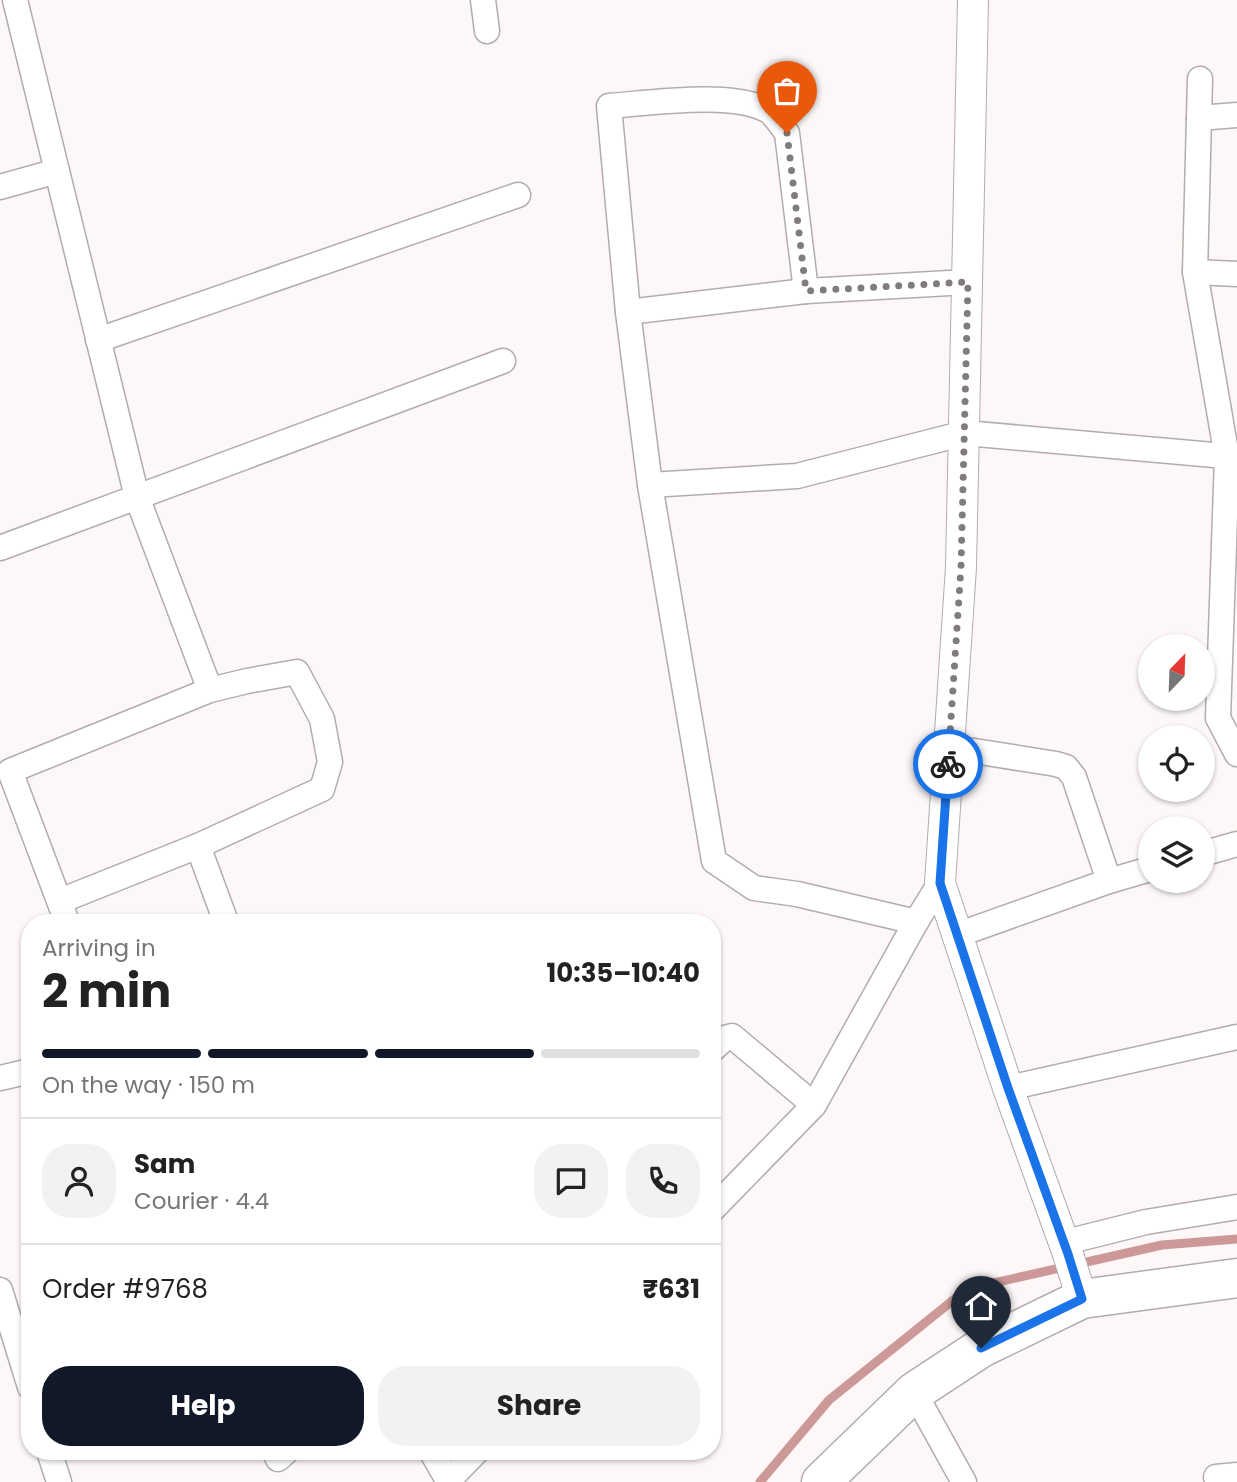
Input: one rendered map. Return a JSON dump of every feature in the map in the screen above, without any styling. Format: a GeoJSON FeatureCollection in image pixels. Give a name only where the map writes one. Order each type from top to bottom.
{"type":"FeatureCollection","features":[{"type":"Feature","properties":{"kind":"highway"},"geometry":{"type":"LineString","coordinates":[[821,1482],[914,1392],[981,1348],[1079,1290],[1237,1278]]}},
{"type":"Feature","properties":{"kind":"street"},"geometry":{"type":"LineString","coordinates":[[15,0],[136,497],[210,690]]}},
{"type":"Feature","properties":{"kind":"street"},"geometry":{"type":"LineString","coordinates":[[483,0],[487,31]]}},
{"type":"Feature","properties":{"kind":"street"},"geometry":{"type":"LineString","coordinates":[[973,0],[961,567],[940,883],[1079,1290]]}},
{"type":"Feature","properties":{"kind":"street"},"geometry":{"type":"LineString","coordinates":[[1200,79],[1195,272],[1232,457],[1219,718],[1237,754]]}},
{"type":"Feature","properties":{"kind":"street"},"geometry":{"type":"LineString","coordinates":[[806,291],[787,133],[771,113],[754,104],[719,99],[609,106],[628,312],[650,485],[714,861],[754,888],[797,894],[916,922]]}},
{"type":"Feature","properties":{"kind":"street"},"geometry":{"type":"LineString","coordinates":[[1199,118],[1237,115]]}},
{"type":"Feature","properties":{"kind":"street"},"geometry":{"type":"LineString","coordinates":[[0,187],[57,171]]}},
{"type":"Feature","properties":{"kind":"street"},"geometry":{"type":"LineString","coordinates":[[98,340],[518,195]]}},
{"type":"Feature","properties":{"kind":"street"},"geometry":{"type":"LineString","coordinates":[[1195,272],[1237,274]]}},
{"type":"Feature","properties":{"kind":"street"},"geometry":{"type":"LineString","coordinates":[[628,312],[806,291],[968,282]]}},
{"type":"Feature","properties":{"kind":"street"},"geometry":{"type":"LineString","coordinates":[[0,548],[503,361]]}},
{"type":"Feature","properties":{"kind":"street"},"geometry":{"type":"LineString","coordinates":[[650,485],[797,476],[965,433],[1232,457]]}},
{"type":"Feature","properties":{"kind":"street"},"geometry":{"type":"LineString","coordinates":[[297,672],[321,719],[330,762],[322,789],[64,912],[10,771],[210,690],[297,672]]}},
{"type":"Feature","properties":{"kind":"street"},"geometry":{"type":"LineString","coordinates":[[949,747],[1066,767],[1074,778],[1109,881]]}},
{"type":"Feature","properties":{"kind":"street"},"geometry":{"type":"LineString","coordinates":[[1215,850],[1237,844]]}},
{"type":"Feature","properties":{"kind":"street"},"geometry":{"type":"LineString","coordinates":[[198,846],[223,914]]}},
{"type":"Feature","properties":{"kind":"street"},"geometry":{"type":"LineString","coordinates":[[957,935],[1138,873]]}},
{"type":"Feature","properties":{"kind":"street"},"geometry":{"type":"LineString","coordinates":[[721,1201],[814,1105],[940,883]]}},
{"type":"Feature","properties":{"kind":"street"},"geometry":{"type":"LineString","coordinates":[[721,1042],[732,1036],[814,1105]]}},
{"type":"Feature","properties":{"kind":"street"},"geometry":{"type":"LineString","coordinates":[[1008,1088],[1237,1037]]}},
{"type":"Feature","properties":{"kind":"street"},"geometry":{"type":"LineString","coordinates":[[0,1078],[21,1073]]}},
{"type":"Feature","properties":{"kind":"street"},"geometry":{"type":"LineString","coordinates":[[1065,1248],[1146,1222],[1237,1208]]}},
{"type":"Feature","properties":{"kind":"street"},"geometry":{"type":"LineString","coordinates":[[0,1290],[21,1358]]}},
{"type":"Feature","properties":{"kind":"street"},"geometry":{"type":"LineString","coordinates":[[914,1392],[964,1482]]}},
{"type":"Feature","properties":{"kind":"street"},"geometry":{"type":"LineString","coordinates":[[53,1460],[59,1482]]}},
{"type":"Feature","properties":{"kind":"street"},"geometry":{"type":"LineString","coordinates":[[436,1460],[448,1482],[469,1460]]}},
{"type":"Feature","properties":{"kind":"waterway"},"geometry":{"type":"LineString","coordinates":[[760,1482],[829,1400],[967,1289],[1162,1245],[1237,1239]]}},
{"type":"Feature","properties":{"kind":"way so far"},"geometry":{"type":"LineString","coordinates":[[787,133],[806,291],[968,282],[961,567],[948,764]]}},
{"type":"Feature","properties":{"kind":"route"},"geometry":{"type":"LineString","coordinates":[[948,764],[940,883],[1082,1299],[981,1348]]}}]}
